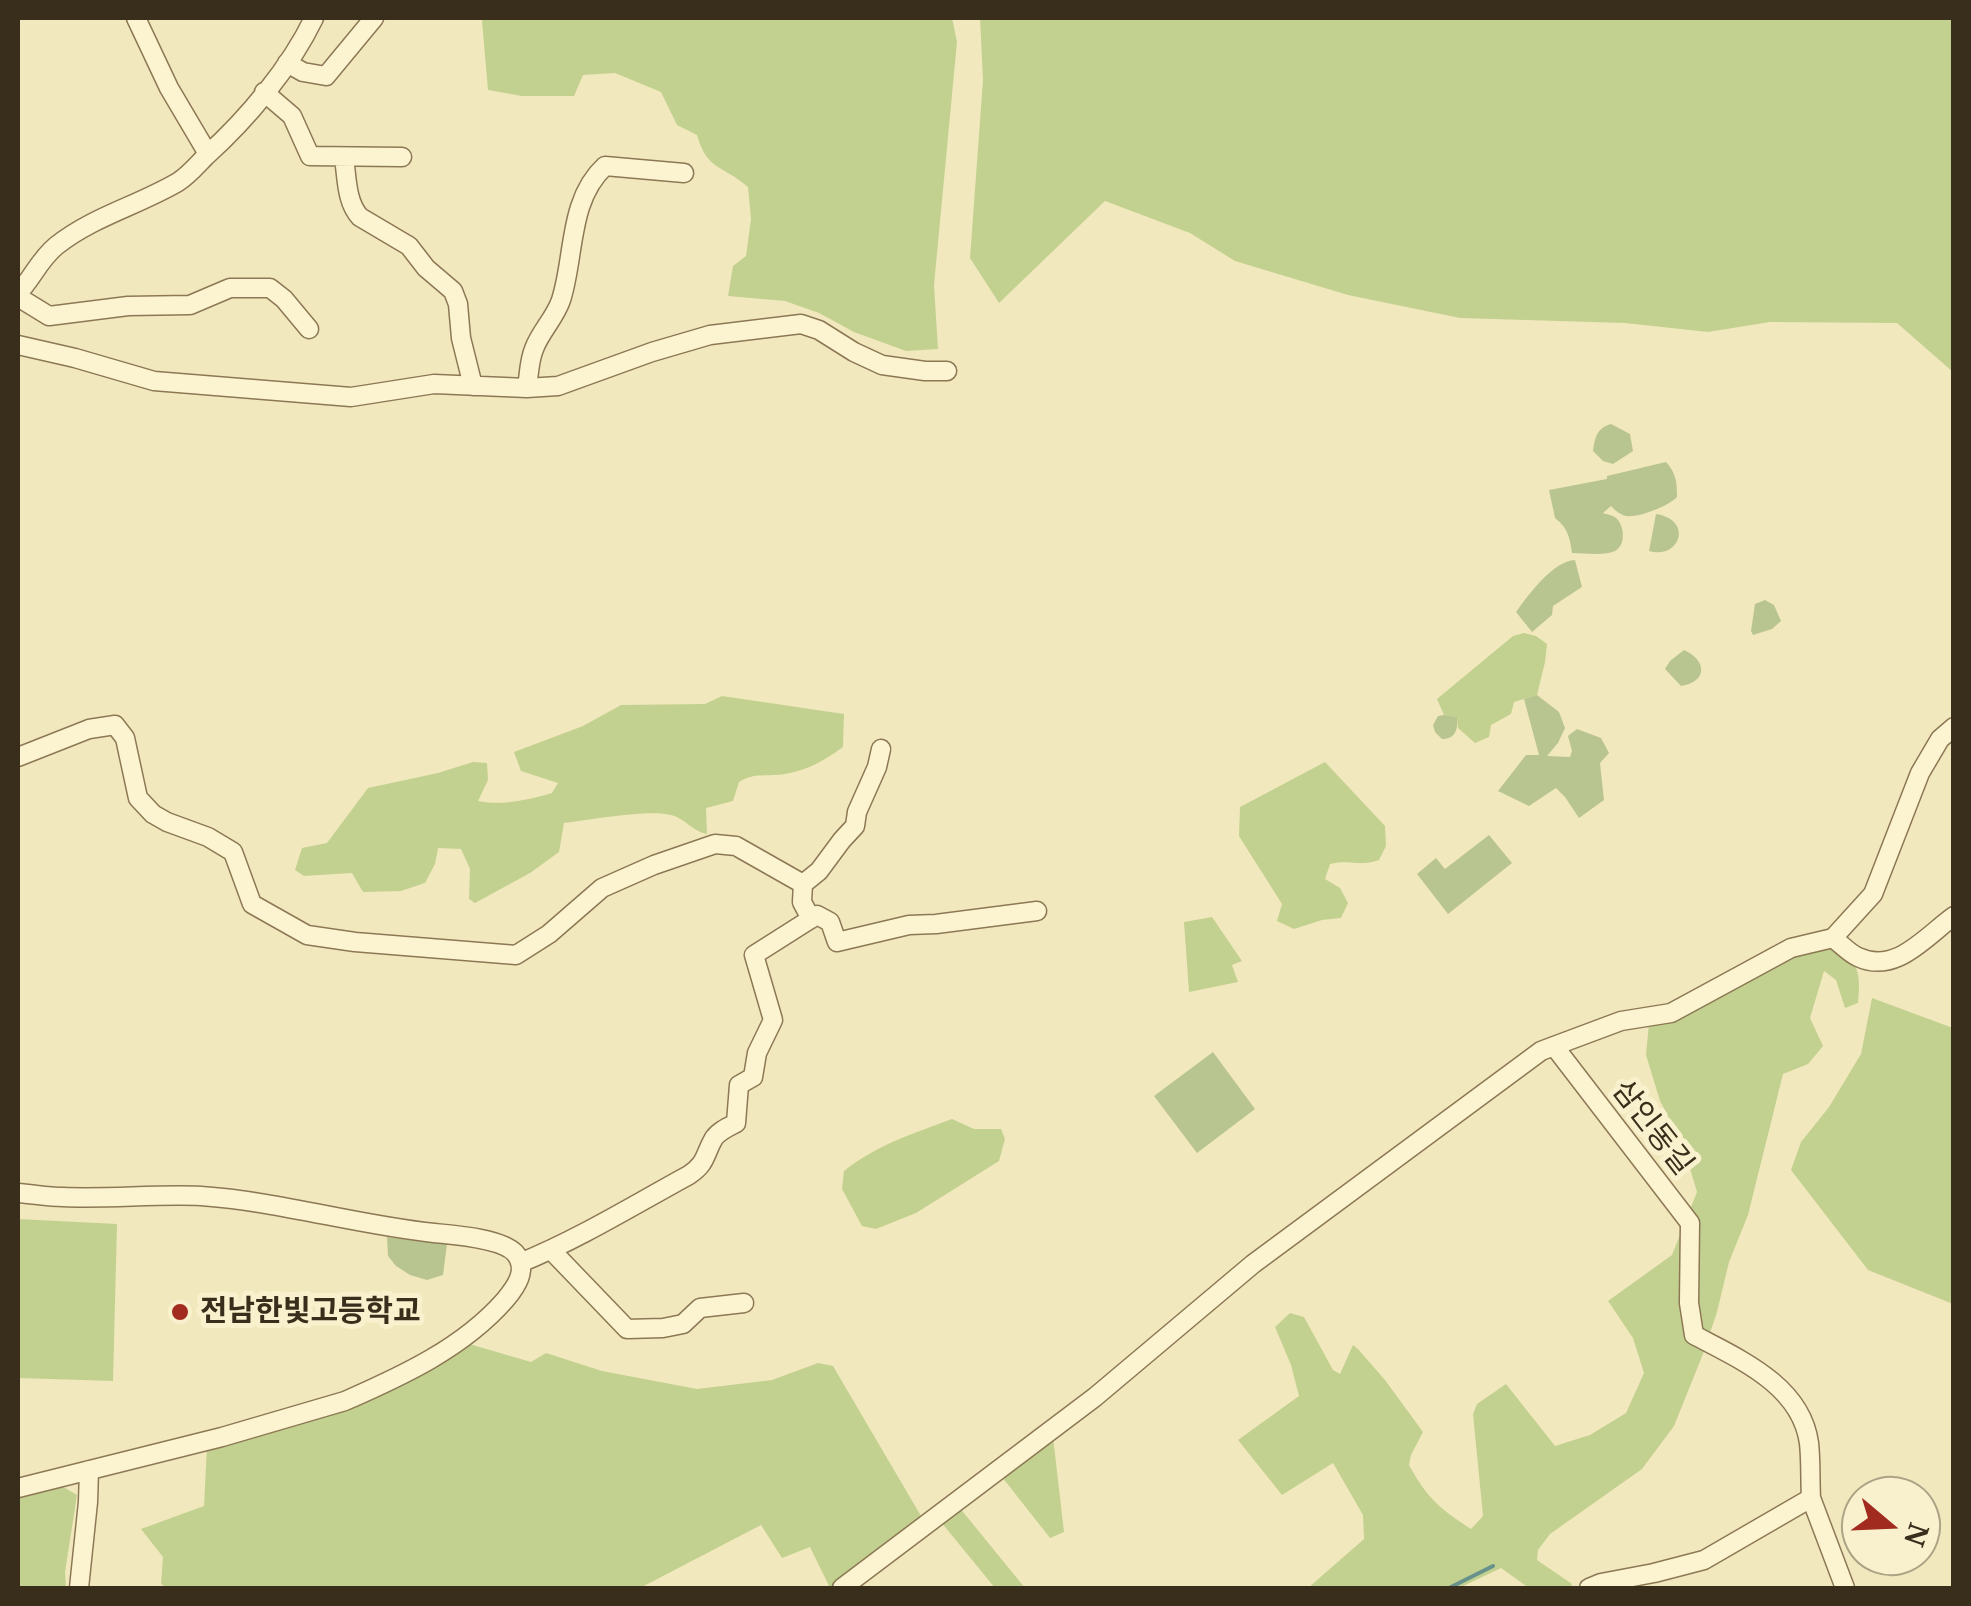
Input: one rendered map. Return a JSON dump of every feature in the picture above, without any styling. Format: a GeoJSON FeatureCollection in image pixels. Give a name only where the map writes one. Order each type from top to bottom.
{"type":"FeatureCollection","features":[{"type":"Feature","properties":{"kind":"street"},"geometry":{"type":"LineString","coordinates":[[136,18],[169,88],[208,154]]}},
{"type":"Feature","properties":{"kind":"street"},"geometry":{"type":"LineString","coordinates":[[309,328],[270,288],[230,288],[190,304],[128,306],[49,316],[18,295],[44,257],[59,244],[98,218],[175,183],[233,132],[287,63],[314,18]]}},
{"type":"Feature","properties":{"kind":"street"},"geometry":{"type":"LineString","coordinates":[[287,63],[304,72],[326,76],[374,18]]}},
{"type":"Feature","properties":{"kind":"street"},"geometry":{"type":"LineString","coordinates":[[264,92],[292,116],[310,156],[402,158]]}},
{"type":"Feature","properties":{"kind":"street"},"geometry":{"type":"LineString","coordinates":[[344,158],[354,211],[409,246],[426,268],[453,291],[473,386]]}},
{"type":"Feature","properties":{"kind":"street"},"geometry":{"type":"LineString","coordinates":[[527,388],[534,348],[558,308],[568,276],[576,222],[596,174],[605,166],[684,172]]}},
{"type":"Feature","properties":{"kind":"street"},"geometry":{"type":"LineString","coordinates":[[18,344],[138,377],[175,383],[352,397],[434,384],[558,386],[710,335],[794,324],[819,330],[882,365],[946,371]]}},
{"type":"Feature","properties":{"kind":"street"},"geometry":{"type":"LineString","coordinates":[[18,757],[89,729],[115,725],[125,738],[138,798],[145,806],[167,822],[208,837],[232,852],[252,904],[306,935],[516,955],[550,934],[602,888],[716,844],[736,846],[802,884]]}},
{"type":"Feature","properties":{"kind":"street"},"geometry":{"type":"LineString","coordinates":[[842,1588],[1094,1398],[1253,1264],[1541,1051],[1621,1021],[1671,1013],[1791,948],[1833,938],[1873,894],[1920,774],[1940,739],[1954,727]]}},
{"type":"Feature","properties":{"kind":"street"},"geometry":{"type":"LineString","coordinates":[[802,884],[819,871],[855,826],[881,750]]}},
{"type":"Feature","properties":{"kind":"street"},"geometry":{"type":"LineString","coordinates":[[802,884],[802,902],[811,919]]}},
{"type":"Feature","properties":{"kind":"street"},"geometry":{"type":"LineString","coordinates":[[520,1263],[689,1176],[706,1159],[717,1134],[736,1122],[739,1085],[753,1077],[757,1053],[773,1020],[754,955],[817,916],[830,922],[837,942],[909,925],[1036,911]]}},
{"type":"Feature","properties":{"kind":"street"},"geometry":{"type":"LineString","coordinates":[[1833,938],[1858,957],[1883,963],[1907,953],[1954,916]]}},
{"type":"Feature","properties":{"kind":"street","name":"삼인동길"},"geometry":{"type":"LineString","coordinates":[[1554,1046],[1690,1223],[1688,1303],[1694,1335],[1760,1370],[1794,1404],[1808,1440],[1810,1498]]}},
{"type":"Feature","properties":{"kind":"street"},"geometry":{"type":"LineString","coordinates":[[18,1193],[62,1197],[205,1196],[476,1239],[508,1248],[520,1263],[516,1286],[476,1328],[427,1361],[345,1402],[18,1488]]}},
{"type":"Feature","properties":{"kind":"street"},"geometry":{"type":"LineString","coordinates":[[550,1250],[627,1328],[683,1324],[700,1308],[744,1303]]}},
{"type":"Feature","properties":{"kind":"street"},"geometry":{"type":"LineString","coordinates":[[79,1588],[88,1470]]}},
{"type":"Feature","properties":{"kind":"street"},"geometry":{"type":"LineString","coordinates":[[1589,1588],[1704,1560],[1810,1498],[1845,1588]]}},
{"type":"Feature","properties":{"kind":"green space"},"geometry":{"type":"Polygon","coordinates":[[[952,18],[957,42],[934,285],[938,349],[906,351],[785,301],[728,296],[733,266],[746,256],[751,219],[748,187],[711,161],[697,135],[677,125],[661,92],[615,73],[583,75],[574,96],[522,96],[488,90],[482,21],[952,18]]]}},
{"type":"Feature","properties":{"kind":"green space"},"geometry":{"type":"Polygon","coordinates":[[[980,18],[1953,18],[1953,372],[1897,323],[1770,322],[1708,332],[1625,323],[1460,318],[1348,295],[1235,261],[1190,233],[1105,201],[999,303],[970,258],[983,80],[980,18]]]}},
{"type":"Feature","properties":{"kind":"green space"},"geometry":{"type":"Polygon","coordinates":[[[1611,424],[1630,434],[1633,451],[1613,464],[1593,451],[1597,434],[1611,424]]]}},
{"type":"Feature","properties":{"kind":"green space"},"geometry":{"type":"Polygon","coordinates":[[[1666,462],[1675,478],[1677,497],[1661,507],[1631,516],[1611,506],[1603,513],[1615,517],[1622,528],[1618,549],[1572,553],[1568,534],[1555,518],[1549,490],[1666,462]]]}},
{"type":"Feature","properties":{"kind":"green space"},"geometry":{"type":"Polygon","coordinates":[[[1656,514],[1668,518],[1679,531],[1669,550],[1649,551],[1656,514]]]}},
{"type":"Feature","properties":{"kind":"green space"},"geometry":{"type":"Polygon","coordinates":[[[1575,560],[1582,587],[1553,606],[1552,615],[1532,632],[1516,612],[1550,572],[1575,560]]]}},
{"type":"Feature","properties":{"kind":"green space"},"geometry":{"type":"Polygon","coordinates":[[[1765,600],[1774,605],[1781,621],[1772,629],[1753,635],[1755,604],[1765,600]]]}},
{"type":"Feature","properties":{"kind":"green space"},"geometry":{"type":"Polygon","coordinates":[[[1524,633],[1547,644],[1537,695],[1514,702],[1511,714],[1491,725],[1489,737],[1475,743],[1458,728],[1457,717],[1444,715],[1437,699],[1513,636],[1524,633]]]}},
{"type":"Feature","properties":{"kind":"green space"},"geometry":{"type":"Polygon","coordinates":[[[1684,650],[1697,659],[1701,670],[1696,680],[1681,686],[1665,669],[1684,650]]]}},
{"type":"Feature","properties":{"kind":"green space"},"geometry":{"type":"Polygon","coordinates":[[[1537,695],[1559,712],[1565,728],[1547,756],[1570,757],[1568,736],[1577,729],[1601,738],[1609,753],[1600,763],[1604,800],[1579,818],[1556,788],[1529,806],[1498,791],[1526,755],[1539,755],[1524,699],[1537,695]]]}},
{"type":"Feature","properties":{"kind":"green space"},"geometry":{"type":"Polygon","coordinates":[[[722,696],[844,714],[843,747],[801,770],[739,782],[733,801],[706,808],[707,834],[661,813],[564,823],[559,852],[475,903],[469,899],[470,869],[461,849],[438,848],[425,883],[401,891],[363,892],[352,873],[304,876],[295,870],[302,848],[327,843],[368,788],[473,762],[487,763],[488,780],[478,801],[506,803],[543,796],[552,793],[558,783],[521,771],[514,752],[583,726],[621,705],[705,704],[722,696]]]}},
{"type":"Feature","properties":{"kind":"green space"},"geometry":{"type":"Polygon","coordinates":[[[1438,716],[1457,717],[1455,732],[1447,739],[1435,732],[1433,725],[1438,716]]]}},
{"type":"Feature","properties":{"kind":"green space"},"geometry":{"type":"Polygon","coordinates":[[[1325,762],[1385,826],[1386,846],[1379,860],[1330,864],[1325,879],[1340,888],[1348,903],[1341,918],[1294,929],[1277,921],[1282,904],[1239,836],[1240,807],[1325,762]]]}},
{"type":"Feature","properties":{"kind":"green space"},"geometry":{"type":"Polygon","coordinates":[[[1489,835],[1512,863],[1448,914],[1417,874],[1436,858],[1445,869],[1489,835]]]}},
{"type":"Feature","properties":{"kind":"green space"},"geometry":{"type":"Polygon","coordinates":[[[1212,917],[1242,961],[1232,965],[1238,982],[1189,992],[1184,922],[1212,917]]]}},
{"type":"Feature","properties":{"kind":"green space"},"geometry":{"type":"Polygon","coordinates":[[[1835,945],[1857,969],[1858,1003],[1845,1008],[1836,980],[1824,971],[1810,1018],[1823,1046],[1808,1064],[1783,1074],[1748,1215],[1729,1262],[1703,1354],[1674,1426],[1642,1469],[1550,1534],[1538,1550],[1537,1560],[1572,1584],[1570,1588],[1529,1588],[1501,1568],[1459,1588],[1308,1588],[1364,1539],[1363,1515],[1333,1463],[1282,1495],[1238,1440],[1299,1396],[1275,1327],[1290,1313],[1304,1317],[1333,1370],[1340,1374],[1353,1345],[1358,1349],[1423,1432],[1409,1465],[1416,1477],[1435,1502],[1471,1529],[1483,1516],[1473,1414],[1477,1404],[1506,1384],[1555,1446],[1590,1435],[1626,1413],[1644,1373],[1633,1338],[1608,1301],[1672,1255],[1697,1192],[1683,1145],[1660,1101],[1646,1055],[1649,1023],[1793,955],[1835,945]]]}},
{"type":"Feature","properties":{"kind":"green space"},"geometry":{"type":"Polygon","coordinates":[[[1872,998],[1953,1028],[1953,1304],[1868,1270],[1791,1170],[1801,1142],[1829,1107],[1861,1054],[1872,998]]]}},
{"type":"Feature","properties":{"kind":"green space"},"geometry":{"type":"Polygon","coordinates":[[[1213,1052],[1255,1109],[1197,1153],[1154,1096],[1213,1052]]]}},
{"type":"Feature","properties":{"kind":"green space"},"geometry":{"type":"Polygon","coordinates":[[[952,1119],[974,1129],[1001,1129],[1005,1139],[999,1161],[916,1213],[876,1229],[862,1226],[842,1189],[844,1171],[882,1147],[952,1119]]]}},
{"type":"Feature","properties":{"kind":"green space"},"geometry":{"type":"Polygon","coordinates":[[[18,1219],[117,1224],[113,1381],[18,1378],[18,1219]]]}},
{"type":"Feature","properties":{"kind":"green space"},"geometry":{"type":"Polygon","coordinates":[[[387,1237],[447,1244],[443,1275],[427,1280],[396,1266],[388,1256],[387,1237]]]}},
{"type":"Feature","properties":{"kind":"green space"},"geometry":{"type":"Polygon","coordinates":[[[466,1343],[531,1362],[546,1353],[602,1371],[697,1389],[772,1380],[818,1363],[833,1366],[921,1516],[830,1588],[810,1547],[782,1558],[761,1525],[640,1588],[167,1588],[161,1584],[163,1557],[141,1529],[204,1506],[207,1446],[267,1428],[466,1343]]]}},
{"type":"Feature","properties":{"kind":"green space"},"geometry":{"type":"Polygon","coordinates":[[[1053,1437],[1064,1532],[1050,1538],[1002,1477],[1053,1437]]]}},
{"type":"Feature","properties":{"kind":"green space"},"geometry":{"type":"Polygon","coordinates":[[[55,1482],[77,1495],[66,1588],[18,1588],[18,1492],[55,1482]]]}},
{"type":"Feature","properties":{"kind":"green space"},"geometry":{"type":"Polygon","coordinates":[[[959,1507],[1025,1588],[995,1588],[941,1522],[959,1507]]]}},
{"type":"Feature","properties":{"kind":"waterway"},"geometry":{"type":"LineString","coordinates":[[1449,1588],[1493,1566]]}},
{"type":"Feature","properties":{"kind":"place","name":"전남한빛고등학교"},"geometry":{"type":"Point","coordinates":[180,1312]}}]}
